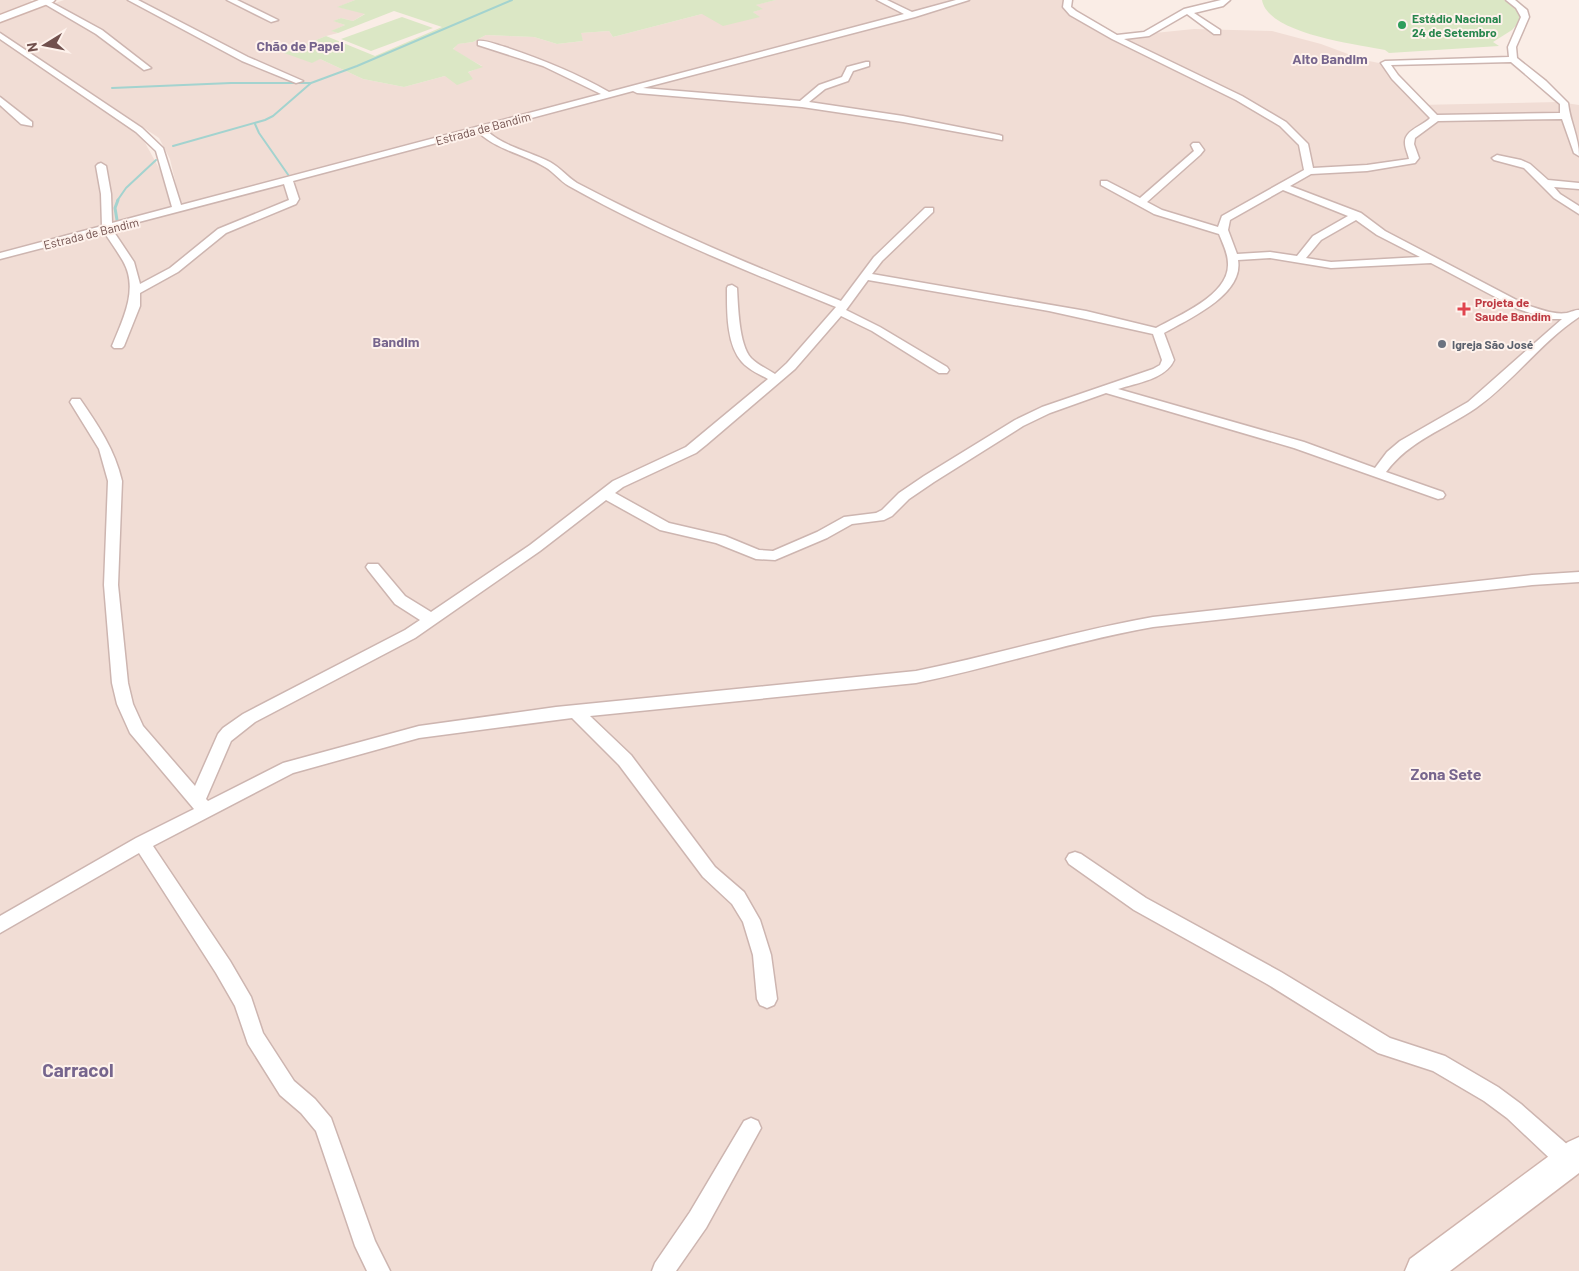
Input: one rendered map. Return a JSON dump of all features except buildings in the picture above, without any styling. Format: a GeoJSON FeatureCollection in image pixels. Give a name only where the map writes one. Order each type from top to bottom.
{"type":"FeatureCollection","features":[{"type":"Feature","properties":{"kind":"street"},"geometry":{"type":"LineString","coordinates":[[0,20],[45,0],[99,32],[147,68]]}},
{"type":"Feature","properties":{"kind":"street"},"geometry":{"type":"LineString","coordinates":[[132,0],[246,59],[299,81]]}},
{"type":"Feature","properties":{"kind":"street"},"geometry":{"type":"LineString","coordinates":[[231,0],[274,20]]}},
{"type":"Feature","properties":{"kind":"street"},"geometry":{"type":"LineString","coordinates":[[881,0],[912,15]]}},
{"type":"Feature","properties":{"kind":"street","name":"Estrada de Bandim"},"geometry":{"type":"LineString","coordinates":[[0,256],[108,229],[607,94],[912,15],[954,1],[965,0]]}},
{"type":"Feature","properties":{"kind":"street"},"geometry":{"type":"LineString","coordinates":[[1068,0],[1068,9],[1115,37],[1239,98],[1283,124],[1303,144],[1309,171]]}},
{"type":"Feature","properties":{"kind":"street"},"geometry":{"type":"LineString","coordinates":[[1115,37],[1146,34],[1173,16],[1220,4],[1226,0]]}},
{"type":"Feature","properties":{"kind":"street"},"geometry":{"type":"LineString","coordinates":[[1510,0],[1521,8],[1525,16],[1525,24],[1515,38],[1512,48],[1513,59]]}},
{"type":"Feature","properties":{"kind":"street"},"geometry":{"type":"LineString","coordinates":[[1187,11],[1217,32]]}},
{"type":"Feature","properties":{"kind":"street"},"geometry":{"type":"LineString","coordinates":[[0,35],[151,140],[160,150],[178,210]]}},
{"type":"Feature","properties":{"kind":"street"},"geometry":{"type":"LineString","coordinates":[[481,43],[549,64],[607,94]]}},
{"type":"Feature","properties":{"kind":"street"},"geometry":{"type":"LineString","coordinates":[[1565,116],[1435,118],[1395,77],[1385,63],[1513,59],[1564,103],[1565,116],[1579,153]]}},
{"type":"Feature","properties":{"kind":"street"},"geometry":{"type":"LineString","coordinates":[[802,104],[822,87],[845,80],[850,70],[866,64]]}},
{"type":"Feature","properties":{"kind":"street"},"geometry":{"type":"LineString","coordinates":[[628,89],[656,93],[802,104],[912,121],[999,138]]}},
{"type":"Feature","properties":{"kind":"street"},"geometry":{"type":"LineString","coordinates":[[0,100],[24,122],[29,124]]}},
{"type":"Feature","properties":{"kind":"street"},"geometry":{"type":"LineString","coordinates":[[866,276],[981,297],[1085,313],[1158,332],[1213,299],[1224,290],[1232,271],[1234,257],[1222,232],[1226,218],[1309,171],[1367,168],[1412,161],[1414,158],[1409,142],[1411,137],[1432,124],[1435,118]]}},
{"type":"Feature","properties":{"kind":"street"},"geometry":{"type":"LineString","coordinates":[[480,129],[491,140],[555,169],[563,179],[655,226],[841,309],[942,370]]}},
{"type":"Feature","properties":{"kind":"street"},"geometry":{"type":"LineString","coordinates":[[1141,202],[1160,188],[1174,170],[1197,154],[1199,150],[1196,144]]}},
{"type":"Feature","properties":{"kind":"street"},"geometry":{"type":"LineString","coordinates":[[1497,158],[1518,162],[1527,166],[1557,196],[1579,210]]}},
{"type":"Feature","properties":{"kind":"street"},"geometry":{"type":"LineString","coordinates":[[101,166],[106,194],[108,229],[129,262],[135,279],[134,306],[130,321],[118,346]]}},
{"type":"Feature","properties":{"kind":"street"},"geometry":{"type":"LineString","coordinates":[[135,291],[174,270],[222,231],[293,202],[294,199],[288,180]]}},
{"type":"Feature","properties":{"kind":"street"},"geometry":{"type":"LineString","coordinates":[[1104,183],[1174,218],[1222,232]]}},
{"type":"Feature","properties":{"kind":"street"},"geometry":{"type":"LineString","coordinates":[[1545,183],[1579,186]]}},
{"type":"Feature","properties":{"kind":"street"},"geometry":{"type":"LineString","coordinates":[[1282,186],[1357,215],[1369,222],[1381,233],[1479,286],[1538,314],[1549,316],[1576,313]]}},
{"type":"Feature","properties":{"kind":"street"},"geometry":{"type":"LineString","coordinates":[[201,805],[220,745],[229,732],[248,718],[387,647],[535,548],[629,478],[691,450],[776,379],[807,350],[883,254],[929,210]]}},
{"type":"Feature","properties":{"kind":"street"},"geometry":{"type":"LineString","coordinates":[[1299,260],[1317,238],[1357,215]]}},
{"type":"Feature","properties":{"kind":"street"},"geometry":{"type":"LineString","coordinates":[[1234,257],[1270,255],[1331,265],[1432,260]]}},
{"type":"Feature","properties":{"kind":"street"},"geometry":{"type":"LineString","coordinates":[[732,288],[732,312],[744,356],[751,363],[776,379]]}},
{"type":"Feature","properties":{"kind":"street"},"geometry":{"type":"LineString","coordinates":[[1377,474],[1392,454],[1405,444],[1472,405],[1576,313]]}},
{"type":"Feature","properties":{"kind":"street"},"geometry":{"type":"LineString","coordinates":[[607,494],[665,527],[720,539],[756,554],[775,555],[822,535],[849,520],[879,517],[887,513],[910,492],[1019,423],[1064,403],[1108,390],[1157,372],[1165,367],[1168,360],[1158,332]]}},
{"type":"Feature","properties":{"kind":"street"},"geometry":{"type":"LineString","coordinates":[[1108,390],[1289,442],[1438,494]]}},
{"type":"Feature","properties":{"kind":"street"},"geometry":{"type":"LineString","coordinates":[[76,402],[100,438],[113,467],[115,481],[111,585],[120,683],[125,704],[136,729],[201,805]]}},
{"type":"Feature","properties":{"kind":"street"},"geometry":{"type":"LineString","coordinates":[[373,567],[400,600],[430,619]]}},
{"type":"Feature","properties":{"kind":"street"},"geometry":{"type":"LineString","coordinates":[[0,925],[142,843],[201,805],[289,768],[419,732],[575,711],[916,677],[966,667],[1113,629],[1153,622],[1532,580],[1579,577]]}},
{"type":"Feature","properties":{"kind":"street"},"geometry":{"type":"LineString","coordinates":[[575,711],[625,760],[709,872],[738,898],[750,920],[762,955],[766,999]]}},
{"type":"Feature","properties":{"kind":"street"},"geometry":{"type":"LineString","coordinates":[[142,843],[224,967],[244,1003],[255,1037],[286,1088],[308,1106],[324,1125],[366,1246],[379,1271]]}},
{"type":"Feature","properties":{"kind":"street"},"geometry":{"type":"LineString","coordinates":[[1075,858],[1140,904],[1274,978],[1386,1046],[1438,1063],[1491,1094],[1574,1157],[1422,1271]]}},
{"type":"Feature","properties":{"kind":"street"},"geometry":{"type":"LineString","coordinates":[[663,1271],[698,1220],[751,1128]]}},
{"type":"Feature","properties":{"kind":"shaded area"},"geometry":{"type":"Polygon","coordinates":[[[0,0],[30,0],[37,4],[0,16],[0,0]]]}},
{"type":"Feature","properties":{"kind":"shaded area"},"geometry":{"type":"Polygon","coordinates":[[[64,0],[355,0],[338,7],[366,13],[353,21],[341,18],[334,21],[345,25],[332,31],[338,33],[285,53],[320,59],[363,79],[404,87],[445,76],[473,79],[467,73],[482,66],[453,50],[457,44],[473,42],[486,35],[534,37],[557,44],[583,41],[580,33],[609,31],[613,37],[702,14],[759,17],[753,12],[762,9],[755,5],[776,0],[955,0],[181,206],[170,159],[159,138],[0,32],[0,22],[64,0]]]}},
{"type":"Feature","properties":{"kind":"shaded area"},"geometry":{"type":"Polygon","coordinates":[[[969,0],[1067,0],[1073,13],[1115,37],[1194,29],[1272,31],[1321,44],[1364,60],[1384,64],[1418,105],[1559,102],[1579,105],[1579,1271],[0,1271],[0,256],[969,0]]]}},
{"type":"Feature","properties":{"kind":"shaded area"},"geometry":{"type":"Polygon","coordinates":[[[0,39],[139,132],[164,177],[172,208],[0,253],[0,39]]]}},
{"type":"Feature","properties":{"kind":"green space"},"geometry":{"type":"Polygon","coordinates":[[[355,0],[776,0],[756,5],[763,9],[753,12],[760,17],[723,26],[702,14],[613,37],[609,31],[581,33],[583,41],[557,44],[534,37],[486,35],[473,42],[458,44],[453,49],[483,67],[468,72],[473,79],[457,85],[445,76],[404,87],[363,79],[320,59],[312,63],[284,53],[326,36],[375,56],[442,27],[394,11],[338,33],[331,31],[345,25],[333,21],[341,18],[353,21],[365,14],[337,7],[355,0]]]}},
{"type":"Feature","properties":{"kind":"green space","name":"Estádio Nacional 24 de Setembro"},"geometry":{"type":"Polygon","coordinates":[[[1262,0],[1504,0],[1518,11],[1520,21],[1512,30],[1493,42],[1499,46],[1389,53],[1385,50],[1315,36],[1296,29],[1268,12],[1262,0]]]}},
{"type":"Feature","properties":{"kind":"green space"},"geometry":{"type":"Polygon","coordinates":[[[402,17],[433,28],[371,51],[341,39],[402,17]]]}},
{"type":"Feature","properties":{"kind":"waterway"},"geometry":{"type":"LineString","coordinates":[[173,146],[265,120],[273,116],[311,83],[357,66],[512,0]]}},
{"type":"Feature","properties":{"kind":"waterway"},"geometry":{"type":"LineString","coordinates":[[112,88],[231,83],[310,83]]}},
{"type":"Feature","properties":{"kind":"waterway"},"geometry":{"type":"LineString","coordinates":[[255,124],[259,133],[289,176]]}},
{"type":"Feature","properties":{"kind":"waterway"},"geometry":{"type":"LineString","coordinates":[[117,201],[126,188],[156,160]]}},
{"type":"Feature","properties":{"kind":"waterway"},"geometry":{"type":"LineString","coordinates":[[117,220],[115,208],[118,200]]}},
{"type":"Feature","properties":{"kind":"place","name":"Estádio Nacional 24 de Setembro"},"geometry":{"type":"Point","coordinates":[1402,25]}},
{"type":"Feature","properties":{"kind":"place","name":"Projeta de Saude Bandim"},"geometry":{"type":"Point","coordinates":[1464,309]}},
{"type":"Feature","properties":{"kind":"place","name":"Igreja São José"},"geometry":{"type":"Point","coordinates":[1442,344]}},
{"type":"Feature","properties":{"kind":"district","name":"Chão de Papel"},"geometry":{"type":"Point","coordinates":[300,45]}},
{"type":"Feature","properties":{"kind":"district","name":"Alto Bandim"},"geometry":{"type":"Point","coordinates":[1330,58]}},
{"type":"Feature","properties":{"kind":"district","name":"Bandim"},"geometry":{"type":"Point","coordinates":[396,341]}},
{"type":"Feature","properties":{"kind":"district","name":"Zona Sete"},"geometry":{"type":"Point","coordinates":[1446,773]}},
{"type":"Feature","properties":{"kind":"district","name":"Carracol"},"geometry":{"type":"Point","coordinates":[78,1069]}}]}
